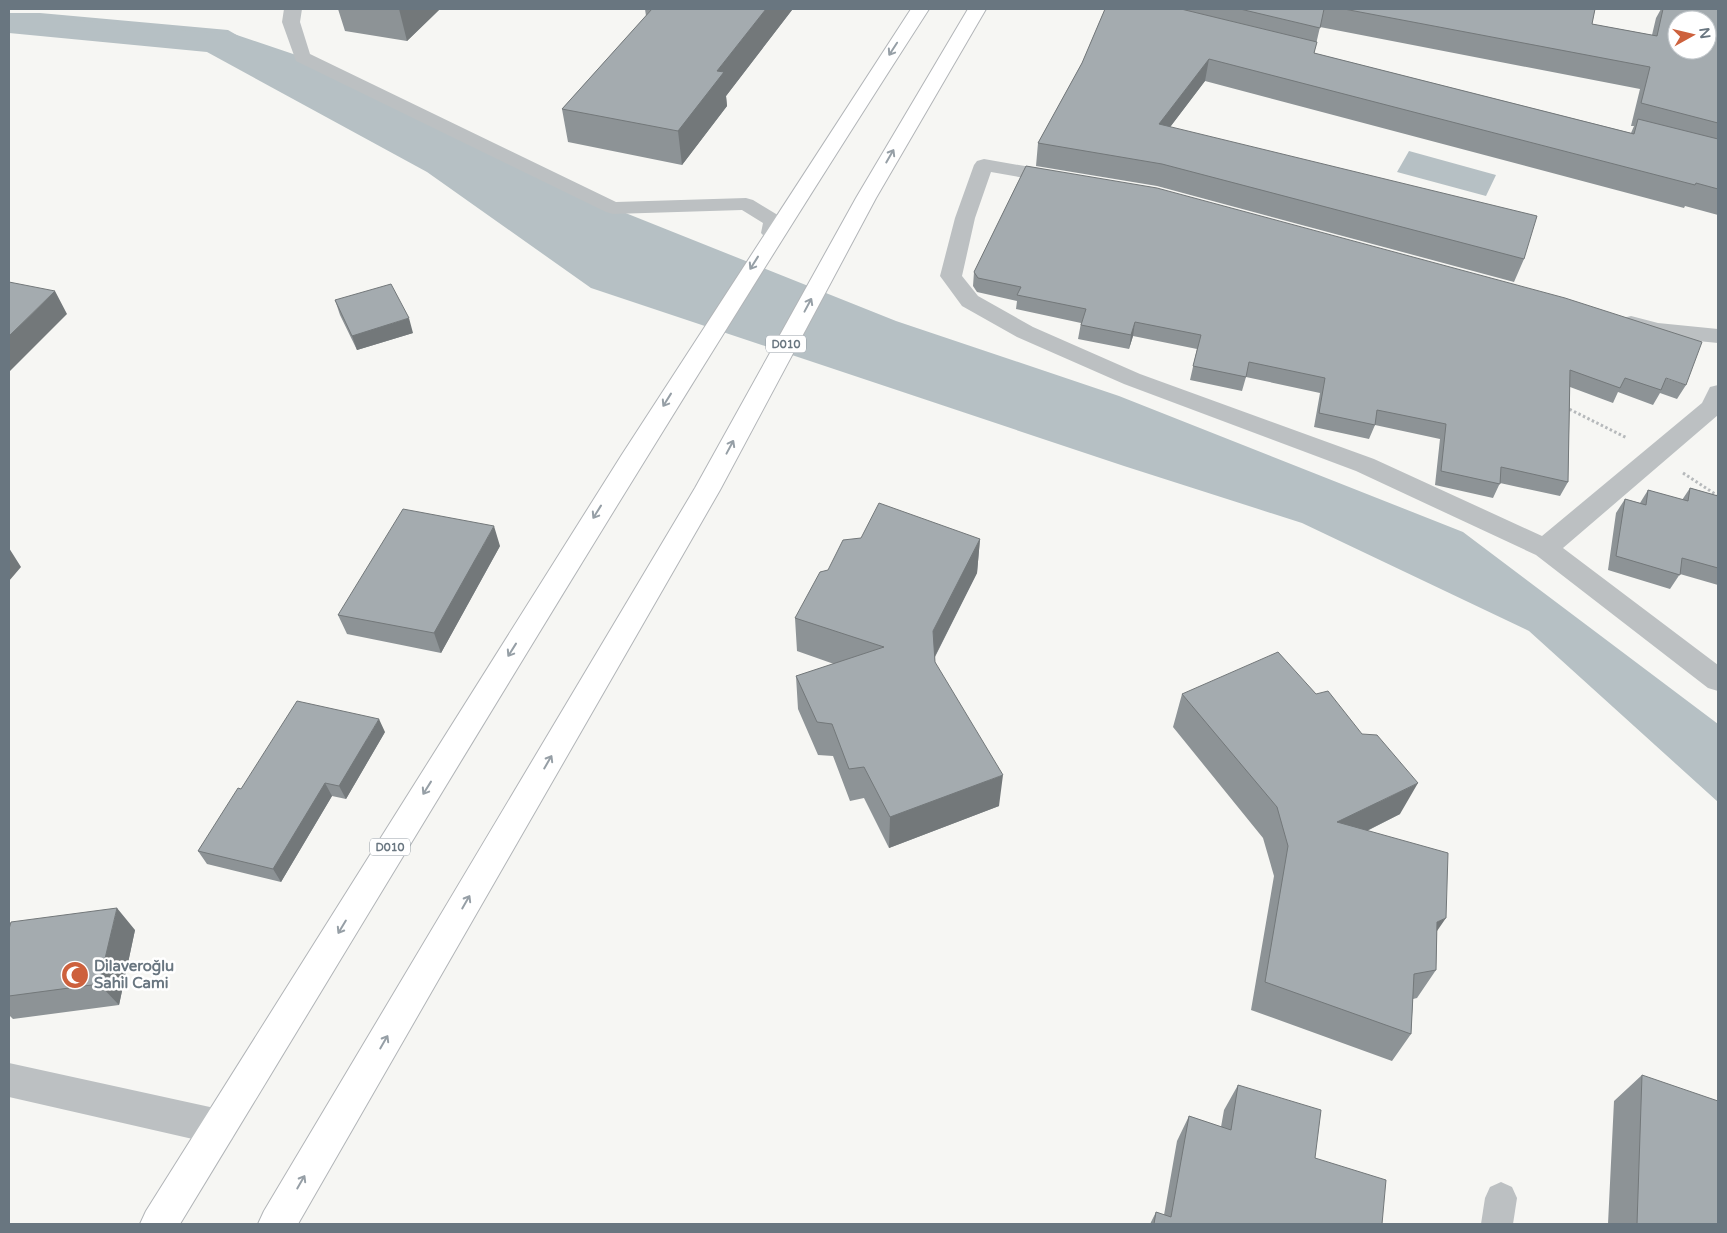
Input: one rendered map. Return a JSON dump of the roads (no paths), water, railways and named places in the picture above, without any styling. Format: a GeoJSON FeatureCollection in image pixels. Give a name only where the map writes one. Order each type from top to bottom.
{"type":"FeatureCollection","features":[{"type":"Feature","properties":{"kind":"highway","name":"D010"},"geometry":{"type":"LineString","coordinates":[[159,1224],[622,470],[798,192],[920,9]]}},
{"type":"Feature","properties":{"kind":"highway","name":"D010"},"geometry":{"type":"LineString","coordinates":[[277,1224],[707,490],[866,198],[958,40],[984,11]]}},
{"type":"Feature","properties":{"kind":"street"},"geometry":{"type":"LineString","coordinates":[[294,9],[291,22],[302,58],[613,208],[746,204],[774,221],[772,233]]}},
{"type":"Feature","properties":{"kind":"street"},"geometry":{"type":"LineString","coordinates":[[1080,181],[984,165],[965,218],[951,276],[970,301],[1024,332],[1132,379],[1365,465],[1546,548],[1718,680]]}},
{"type":"Feature","properties":{"kind":"street"},"geometry":{"type":"LineString","coordinates":[[1610,317],[1658,330],[1718,336]]}},
{"type":"Feature","properties":{"kind":"street"},"geometry":{"type":"LineString","coordinates":[[1546,548],[1712,407],[1718,393]]}},
{"type":"Feature","properties":{"kind":"street"},"geometry":{"type":"LineString","coordinates":[[9,1080],[219,1127]]}},
{"type":"Feature","properties":{"kind":"waterway"},"geometry":{"type":"LineString","coordinates":[[9,15],[40,15],[228,32],[243,41]]}},
{"type":"Feature","properties":{"kind":"place","name":"Dilaveroğlu Sahil Cami"},"geometry":{"type":"Point","coordinates":[75,975]}}]}
